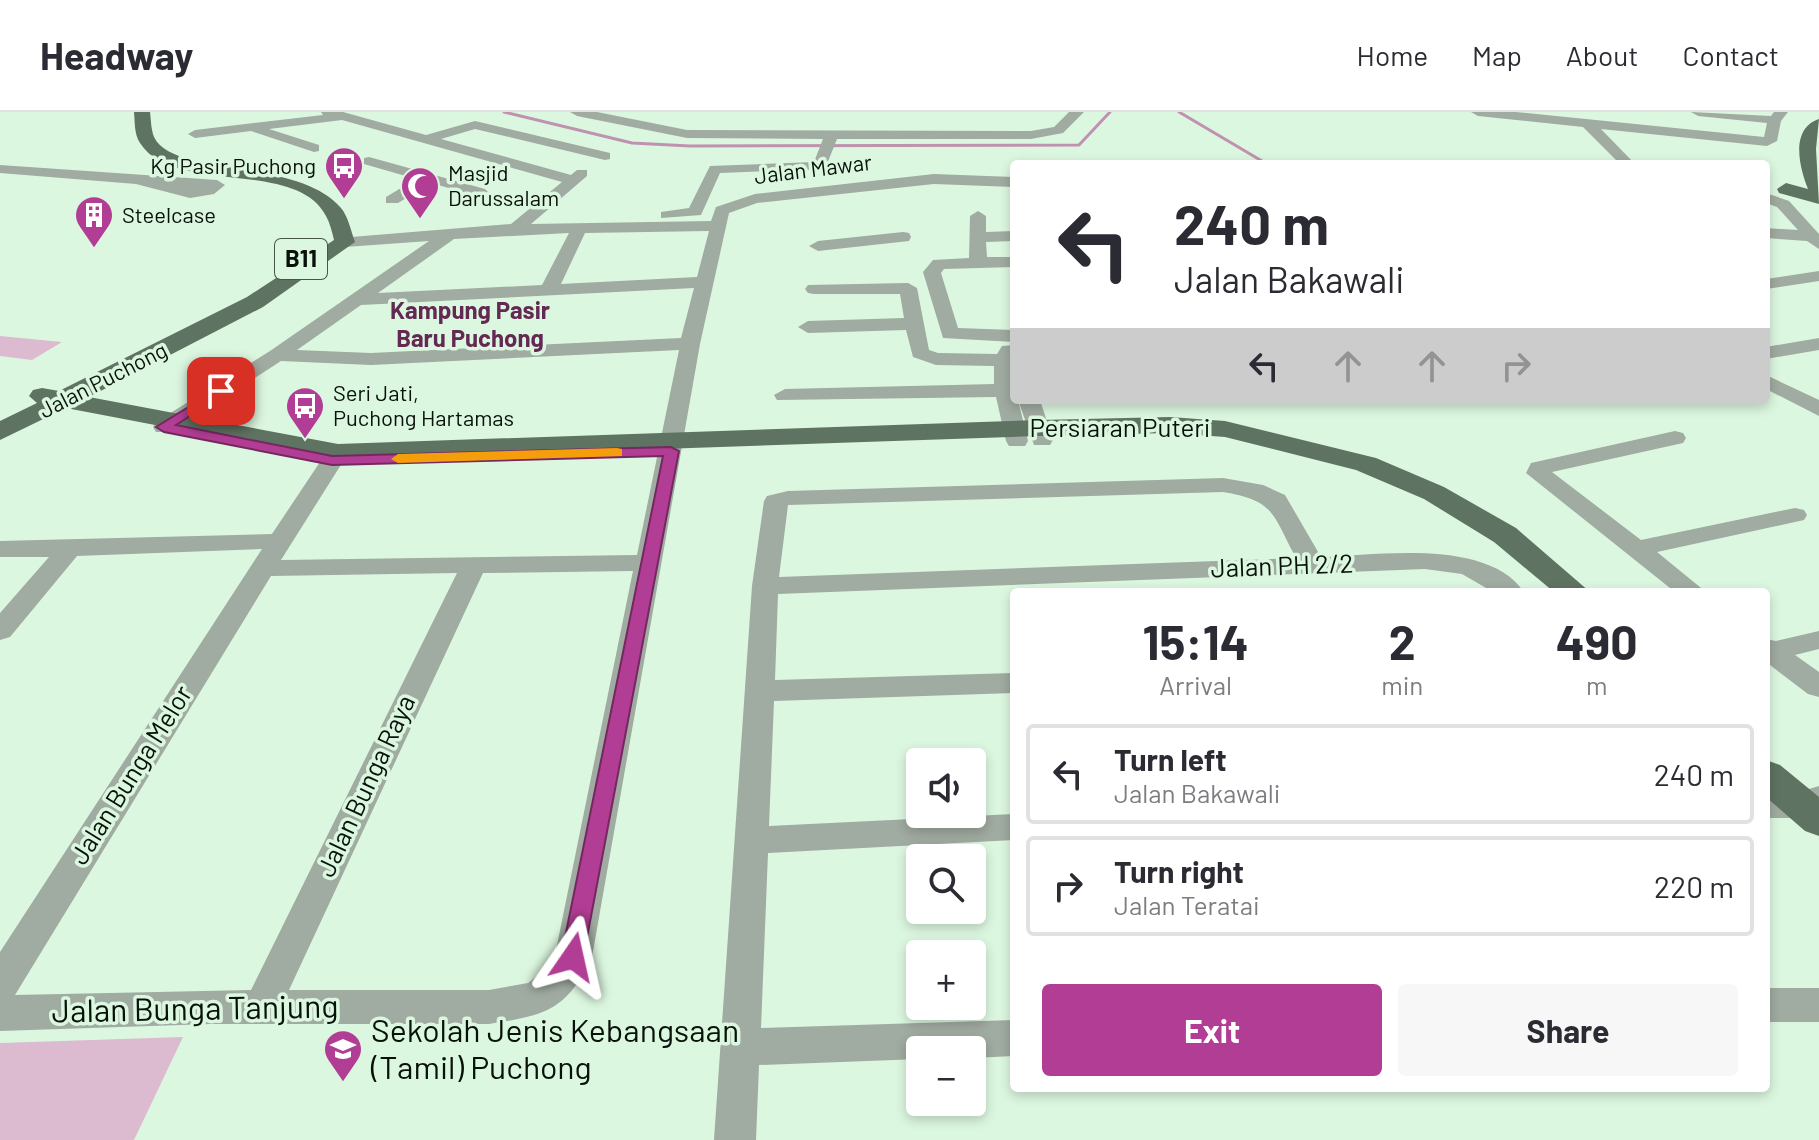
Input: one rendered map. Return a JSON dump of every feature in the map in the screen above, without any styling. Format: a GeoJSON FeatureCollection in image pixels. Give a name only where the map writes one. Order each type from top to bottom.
{"type":"FeatureCollection","features":[{"type":"Feature","properties":{"kind":"main road","name":"B11"},"geometry":{"type":"LineString","coordinates":[[129,112],[135,147],[160,165],[264,183],[310,205]]}},
{"type":"Feature","properties":{"kind":"main road","name":"B11"},"geometry":{"type":"LineString","coordinates":[[142,112],[146,138],[162,155],[197,167],[272,177],[310,193],[331,206],[345,242]]}},
{"type":"Feature","properties":{"kind":"main road"},"geometry":{"type":"LineString","coordinates":[[1786,189],[1818,191],[1806,162],[1806,148],[1819,124]]}},
{"type":"Feature","properties":{"kind":"main road"},"geometry":{"type":"LineString","coordinates":[[214,189],[270,194],[310,205]]}},
{"type":"Feature","properties":{"kind":"main road","name":"Jalan Puchong"},"geometry":{"type":"LineString","coordinates":[[2,425],[248,293],[316,249],[324,236],[324,223],[310,205]]}},
{"type":"Feature","properties":{"kind":"main road","name":"Jalan Puchong"},"geometry":{"type":"LineString","coordinates":[[49,400],[124,370],[255,302],[345,242]]}},
{"type":"Feature","properties":{"kind":"main road"},"geometry":{"type":"LineString","coordinates":[[2,425],[97,409],[102,388],[124,370]]}},
{"type":"Feature","properties":{"kind":"main road","name":"Persiaran Puteri"},"geometry":{"type":"LineString","coordinates":[[49,400],[335,456],[1027,434],[1170,425],[1225,429],[1366,464],[1423,487],[1505,535],[1569,588]]}},
{"type":"Feature","properties":{"kind":"main road","name":"Persiaran Puteri"},"geometry":{"type":"LineString","coordinates":[[1027,434],[1224,439],[1310,458],[1378,482],[1453,522],[1493,547],[1544,588]]}},
{"type":"Feature","properties":{"kind":"main road"},"geometry":{"type":"LineString","coordinates":[[1770,754],[1805,803]]}},
{"type":"Feature","properties":{"kind":"main road"},"geometry":{"type":"LineString","coordinates":[[1770,778],[1805,803]]}},
{"type":"Feature","properties":{"kind":"street"},"geometry":{"type":"LineString","coordinates":[[577,112],[661,131],[827,142],[1043,134],[1058,130],[1077,112]]}},
{"type":"Feature","properties":{"kind":"street"},"geometry":{"type":"LineString","coordinates":[[1478,112],[1586,118],[1767,142],[1778,116],[1698,112]]}},
{"type":"Feature","properties":{"kind":"street"},"geometry":{"type":"LineString","coordinates":[[195,134],[333,114],[495,160],[545,141]]}},
{"type":"Feature","properties":{"kind":"street"},"geometry":{"type":"LineString","coordinates":[[1586,118],[1624,160]]}},
{"type":"Feature","properties":{"kind":"street"},"geometry":{"type":"LineString","coordinates":[[723,134],[748,119]]}},
{"type":"Feature","properties":{"kind":"street"},"geometry":{"type":"LineString","coordinates":[[381,129],[415,120]]}},
{"type":"Feature","properties":{"kind":"street"},"geometry":{"type":"LineString","coordinates":[[422,141],[475,125],[605,156],[515,229]]}},
{"type":"Feature","properties":{"kind":"street"},"geometry":{"type":"LineString","coordinates":[[248,128],[314,148]]}},
{"type":"Feature","properties":{"kind":"street"},"geometry":{"type":"LineString","coordinates":[[248,146],[290,140]]}},
{"type":"Feature","properties":{"kind":"street"},"geometry":{"type":"LineString","coordinates":[[601,214],[690,215],[695,212],[715,169],[820,166],[827,142]]}},
{"type":"Feature","properties":{"kind":"street"},"geometry":{"type":"LineString","coordinates":[[495,160],[499,179]]}},
{"type":"Feature","properties":{"kind":"street"},"geometry":{"type":"LineString","coordinates":[[369,161],[428,178],[573,180]]}},
{"type":"Feature","properties":{"kind":"street"},"geometry":{"type":"LineString","coordinates":[[0,169],[217,185],[214,189]]}},
{"type":"Feature","properties":{"kind":"street"},"geometry":{"type":"LineString","coordinates":[[392,200],[428,178]]}},
{"type":"Feature","properties":{"kind":"street"},"geometry":{"type":"LineString","coordinates":[[458,208],[499,179]]}},
{"type":"Feature","properties":{"kind":"street","name":"Jalan Mawar"},"geometry":{"type":"LineString","coordinates":[[716,226],[722,210],[755,199],[934,179],[1010,182]]}},
{"type":"Feature","properties":{"kind":"street"},"geometry":{"type":"LineString","coordinates":[[1770,187],[1786,189]]}},
{"type":"Feature","properties":{"kind":"street"},"geometry":{"type":"LineString","coordinates":[[1770,199],[1783,204],[1814,240]]}},
{"type":"Feature","properties":{"kind":"street"},"geometry":{"type":"LineString","coordinates":[[978,216],[978,262]]}},
{"type":"Feature","properties":{"kind":"street"},"geometry":{"type":"LineString","coordinates":[[345,242],[515,229],[716,226],[672,446]]}},
{"type":"Feature","properties":{"kind":"street"},"geometry":{"type":"LineString","coordinates":[[549,289],[580,227]]}},
{"type":"Feature","properties":{"kind":"street"},"geometry":{"type":"LineString","coordinates":[[168,424],[360,299],[451,233]]}},
{"type":"Feature","properties":{"kind":"street"},"geometry":{"type":"LineString","coordinates":[[1770,234],[1814,240]]}},
{"type":"Feature","properties":{"kind":"street"},"geometry":{"type":"LineString","coordinates":[[977,237],[1010,236]]}},
{"type":"Feature","properties":{"kind":"street"},"geometry":{"type":"LineString","coordinates":[[814,289],[864,265],[903,237]]}},
{"type":"Feature","properties":{"kind":"street"},"geometry":{"type":"LineString","coordinates":[[818,246],[908,288],[920,353],[936,359],[1010,351]]}},
{"type":"Feature","properties":{"kind":"street"},"geometry":{"type":"LineString","coordinates":[[1010,262],[939,264],[933,267],[950,334],[1010,351]]}},
{"type":"Feature","properties":{"kind":"street"},"geometry":{"type":"LineString","coordinates":[[1770,283],[1819,276]]}},
{"type":"Feature","properties":{"kind":"street"},"geometry":{"type":"LineString","coordinates":[[360,299],[703,282]]}},
{"type":"Feature","properties":{"kind":"street"},"geometry":{"type":"LineString","coordinates":[[808,327],[913,324]]}},
{"type":"Feature","properties":{"kind":"street"},"geometry":{"type":"LineString","coordinates":[[277,355],[371,359],[690,344]]}},
{"type":"Feature","properties":{"kind":"street"},"geometry":{"type":"LineString","coordinates":[[1770,352],[1819,344]]}},
{"type":"Feature","properties":{"kind":"street"},"geometry":{"type":"LineString","coordinates":[[785,395],[1010,390],[1010,351]]}},
{"type":"Feature","properties":{"kind":"street"},"geometry":{"type":"LineString","coordinates":[[1770,383],[1819,409]]}},
{"type":"Feature","properties":{"kind":"street"},"geometry":{"type":"LineString","coordinates":[[1015,404],[1027,434]]}},
{"type":"Feature","properties":{"kind":"street"},"geometry":{"type":"LineString","coordinates":[[1027,434],[1029,404]]}},
{"type":"Feature","properties":{"kind":"street"},"geometry":{"type":"LineString","coordinates":[[1675,438],[1539,468],[1538,473],[1687,588]]}},
{"type":"Feature","properties":{"kind":"street","name":"Jalan Bunga Tanjung"},"geometry":{"type":"LineString","coordinates":[[0,1013],[262,1007],[489,1007],[534,999],[550,991],[565,976],[573,957],[672,446]]}},
{"type":"Feature","properties":{"kind":"street","name":"Jalan Bunga Melor"},"geometry":{"type":"LineString","coordinates":[[0,985],[335,456]]}},
{"type":"Feature","properties":{"kind":"street"},"geometry":{"type":"LineString","coordinates":[[735,1140],[765,586],[776,501],[962,491],[1223,485],[1254,490],[1276,500],[1313,565]]}},
{"type":"Feature","properties":{"kind":"street"},"geometry":{"type":"LineString","coordinates":[[1635,549],[1795,515]]}},
{"type":"Feature","properties":{"kind":"street"},"geometry":{"type":"LineString","coordinates":[[0,549],[281,541]]}},
{"type":"Feature","properties":{"kind":"street"},"geometry":{"type":"LineString","coordinates":[[0,631],[70,549]]}},
{"type":"Feature","properties":{"kind":"street","name":"Jalan PH 2/2"},"geometry":{"type":"LineString","coordinates":[[765,586],[1425,561],[1463,565],[1490,575],[1505,588]]}},
{"type":"Feature","properties":{"kind":"street"},"geometry":{"type":"LineString","coordinates":[[265,568],[648,563]]}},
{"type":"Feature","properties":{"kind":"street","name":"Jalan Bunga Raya"},"geometry":{"type":"LineString","coordinates":[[262,1007],[415,682],[473,567]]}},
{"type":"Feature","properties":{"kind":"street"},"geometry":{"type":"LineString","coordinates":[[1770,650],[1819,640]]}},
{"type":"Feature","properties":{"kind":"street"},"geometry":{"type":"LineString","coordinates":[[1770,651],[1819,687]]}},
{"type":"Feature","properties":{"kind":"street"},"geometry":{"type":"LineString","coordinates":[[760,691],[1010,683]]}},
{"type":"Feature","properties":{"kind":"street"},"geometry":{"type":"LineString","coordinates":[[752,840],[1010,827]]}},
{"type":"Feature","properties":{"kind":"street"},"geometry":{"type":"LineString","coordinates":[[1770,1005],[1819,1005]]}},
{"type":"Feature","properties":{"kind":"street"},"geometry":{"type":"LineString","coordinates":[[740,1047],[1010,1038]]}},
{"type":"Feature","properties":{"kind":"shaded area"},"geometry":{"type":"Polygon","coordinates":[[[0,336],[62,342],[32,360],[0,356],[0,336]]]}},
{"type":"Feature","properties":{"kind":"shaded area"},"geometry":{"type":"Polygon","coordinates":[[[183,1037],[134,1140],[0,1140],[0,1043],[183,1037]]]}},
{"type":"Feature","properties":{"kind":"waterway"},"geometry":{"type":"LineString","coordinates":[[504,112],[632,143],[690,146],[1079,145],[1110,112]]}},
{"type":"Feature","properties":{"kind":"waterway"},"geometry":{"type":"LineString","coordinates":[[1179,112],[1260,160]]}},
{"type":"Feature","properties":{"kind":"slow traffic"},"geometry":{"type":"LineString","coordinates":[[398,459],[617,452]]}},
{"type":"Feature","properties":{"kind":"place","name":"Kg Pasir Puchong"},"geometry":{"type":"Point","coordinates":[344,200]}},
{"type":"Feature","properties":{"kind":"place","name":"Masjid Darussalam"},"geometry":{"type":"Point","coordinates":[420,220]}},
{"type":"Feature","properties":{"kind":"place","name":"Steelcase"},"geometry":{"type":"Point","coordinates":[94,249]}},
{"type":"Feature","properties":{"kind":"place","name":"Seri Jati, Puchong Hartamas"},"geometry":{"type":"Point","coordinates":[305,440]}},
{"type":"Feature","properties":{"kind":"place","name":"Sekolah Jenis Kebangsaan (Tamil) Puchong"},"geometry":{"type":"Point","coordinates":[343,1083]}},
{"type":"Feature","properties":{"kind":"district","name":"Kampung Pasir Baru Puchong"},"geometry":{"type":"Point","coordinates":[470,325]}},
{"type":"Feature","properties":{"kind":"route"},"geometry":{"type":"LineString","coordinates":[[221,391],[164,427],[309,458],[332,460],[671,451],[573,957]]}}]}
